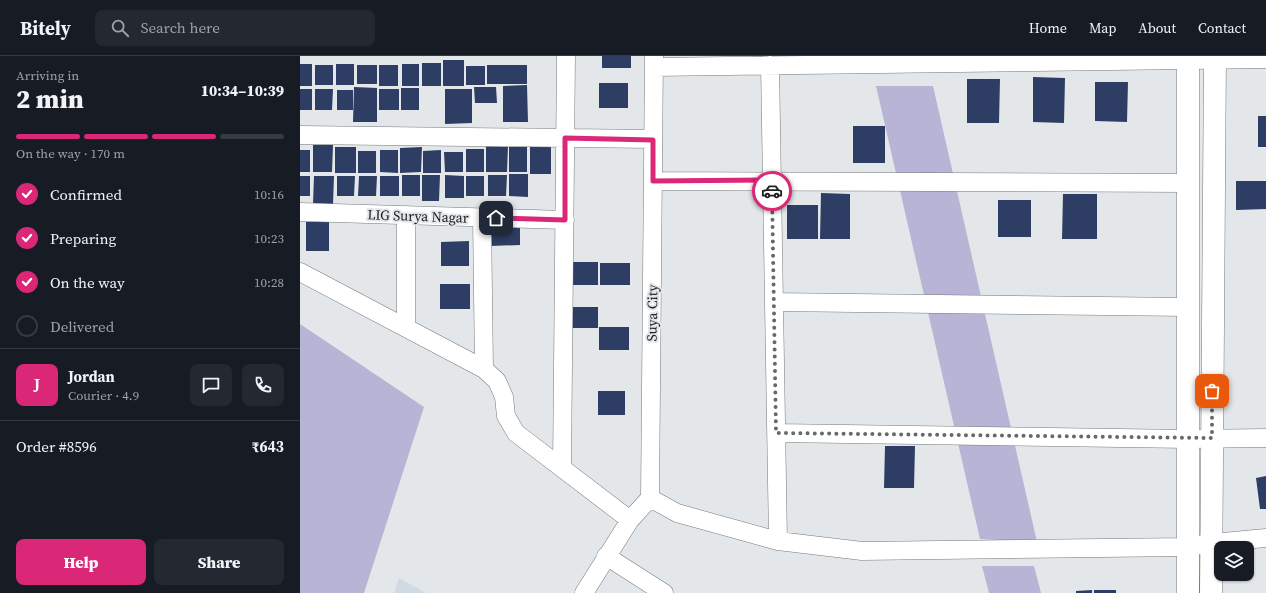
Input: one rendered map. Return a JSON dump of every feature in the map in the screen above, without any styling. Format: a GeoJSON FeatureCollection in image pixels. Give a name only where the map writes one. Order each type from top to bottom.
{"type":"FeatureCollection","features":[{"type":"Feature","properties":{"kind":"street"},"geometry":{"type":"LineString","coordinates":[[562,468],[566,56]]}},
{"type":"Feature","properties":{"kind":"street"},"geometry":{"type":"LineString","coordinates":[[1188,58],[1188,593]]}},
{"type":"Feature","properties":{"kind":"street"},"geometry":{"type":"LineString","coordinates":[[654,61],[770,65],[1188,58],[1266,59]]}},
{"type":"Feature","properties":{"kind":"street"},"geometry":{"type":"LineString","coordinates":[[1211,593],[1215,58]]}},
{"type":"Feature","properties":{"kind":"street","name":"Suya City"},"geometry":{"type":"LineString","coordinates":[[650,498],[654,61]]}},
{"type":"Feature","properties":{"kind":"street"},"geometry":{"type":"LineString","coordinates":[[770,65],[778,541]]}},
{"type":"Feature","properties":{"kind":"street"},"geometry":{"type":"LineString","coordinates":[[300,135],[653,140]]}},
{"type":"Feature","properties":{"kind":"street"},"geometry":{"type":"LineString","coordinates":[[653,181],[772,180],[1188,183]]}},
{"type":"Feature","properties":{"kind":"street","name":"LIG Surya Nagar"},"geometry":{"type":"LineString","coordinates":[[300,212],[565,220]]}},
{"type":"Feature","properties":{"kind":"street"},"geometry":{"type":"LineString","coordinates":[[406,215],[406,328]]}},
{"type":"Feature","properties":{"kind":"street"},"geometry":{"type":"LineString","coordinates":[[482,218],[484,369]]}},
{"type":"Feature","properties":{"kind":"street"},"geometry":{"type":"LineString","coordinates":[[300,272],[484,369],[497,381],[504,397],[506,416],[516,433],[630,520]]}},
{"type":"Feature","properties":{"kind":"street"},"geometry":{"type":"LineString","coordinates":[[774,302],[1188,307]]}},
{"type":"Feature","properties":{"kind":"street"},"geometry":{"type":"LineString","coordinates":[[776,433],[1188,439],[1266,438]]}},
{"type":"Feature","properties":{"kind":"street"},"geometry":{"type":"LineString","coordinates":[[584,593],[630,520],[650,498],[677,513],[778,541],[862,551],[1187,547],[1212,542],[1266,538]]}},
{"type":"Feature","properties":{"kind":"street"},"geometry":{"type":"LineString","coordinates":[[606,556],[664,593]]}},
{"type":"Feature","properties":{"kind":"shaded area"},"geometry":{"type":"Polygon","coordinates":[[[876,86],[933,86],[1037,542],[980,539],[876,86]]]}},
{"type":"Feature","properties":{"kind":"shaded area"},"geometry":{"type":"Polygon","coordinates":[[[300,324],[424,407],[364,593],[300,593],[300,324]]]}},
{"type":"Feature","properties":{"kind":"shaded area"},"geometry":{"type":"Polygon","coordinates":[[[982,566],[1034,566],[1041,593],[989,593],[982,566]]]}},
{"type":"Feature","properties":{"kind":"shaded area"},"geometry":{"type":"Polygon","coordinates":[[[399,578],[426,593],[394,593],[399,578]]]}},
{"type":"Feature","properties":{"kind":"building"},"geometry":{"type":"Polygon","coordinates":[[[602,56],[631,56],[631,68],[602,68],[602,56]]]}},
{"type":"Feature","properties":{"kind":"building"},"geometry":{"type":"Polygon","coordinates":[[[443,60],[464,60],[464,86],[443,86],[443,60]]]}},
{"type":"Feature","properties":{"kind":"building"},"geometry":{"type":"Polygon","coordinates":[[[422,63],[441,63],[441,86],[422,86],[422,63]]]}},
{"type":"Feature","properties":{"kind":"building"},"geometry":{"type":"Polygon","coordinates":[[[300,64],[312,64],[312,86],[300,86],[300,64]]]}},
{"type":"Feature","properties":{"kind":"building"},"geometry":{"type":"Polygon","coordinates":[[[336,64],[354,64],[354,85],[336,85],[336,64]]]}},
{"type":"Feature","properties":{"kind":"building"},"geometry":{"type":"Polygon","coordinates":[[[402,64],[419,64],[419,86],[402,86],[402,64]]]}},
{"type":"Feature","properties":{"kind":"building"},"geometry":{"type":"Polygon","coordinates":[[[315,65],[333,65],[333,85],[315,85],[315,65]]]}},
{"type":"Feature","properties":{"kind":"building"},"geometry":{"type":"Polygon","coordinates":[[[357,65],[377,65],[377,84],[357,84],[357,65]]]}},
{"type":"Feature","properties":{"kind":"building"},"geometry":{"type":"Polygon","coordinates":[[[379,65],[398,65],[398,86],[379,86],[379,65]]]}},
{"type":"Feature","properties":{"kind":"building"},"geometry":{"type":"Polygon","coordinates":[[[487,65],[527,65],[527,84],[487,84],[487,65]]]}},
{"type":"Feature","properties":{"kind":"building"},"geometry":{"type":"Polygon","coordinates":[[[466,66],[485,66],[485,85],[466,85],[466,66]]]}},
{"type":"Feature","properties":{"kind":"building"},"geometry":{"type":"Polygon","coordinates":[[[1033,77],[1065,78],[1064,123],[1033,122],[1033,77]]]}},
{"type":"Feature","properties":{"kind":"building"},"geometry":{"type":"Polygon","coordinates":[[[967,79],[1000,79],[999,123],[967,123],[967,79]]]}},
{"type":"Feature","properties":{"kind":"building"},"geometry":{"type":"Polygon","coordinates":[[[1095,82],[1128,82],[1127,122],[1095,121],[1095,82]]]}},
{"type":"Feature","properties":{"kind":"building"},"geometry":{"type":"Polygon","coordinates":[[[599,83],[628,83],[628,108],[599,108],[599,83]]]}},
{"type":"Feature","properties":{"kind":"building"},"geometry":{"type":"Polygon","coordinates":[[[527,85],[528,122],[503,122],[503,86],[527,85]]]}},
{"type":"Feature","properties":{"kind":"building"},"geometry":{"type":"Polygon","coordinates":[[[354,87],[377,88],[377,122],[353,122],[354,87]]]}},
{"type":"Feature","properties":{"kind":"building"},"geometry":{"type":"Polygon","coordinates":[[[474,87],[496,87],[497,103],[475,103],[474,87]]]}},
{"type":"Feature","properties":{"kind":"building"},"geometry":{"type":"Polygon","coordinates":[[[401,88],[419,88],[419,110],[401,110],[401,88]]]}},
{"type":"Feature","properties":{"kind":"building"},"geometry":{"type":"Polygon","coordinates":[[[300,89],[312,89],[312,110],[300,110],[300,89]]]}},
{"type":"Feature","properties":{"kind":"building"},"geometry":{"type":"Polygon","coordinates":[[[315,89],[333,89],[332,110],[315,110],[315,89]]]}},
{"type":"Feature","properties":{"kind":"building"},"geometry":{"type":"Polygon","coordinates":[[[379,89],[399,89],[399,110],[379,110],[379,89]]]}},
{"type":"Feature","properties":{"kind":"building"},"geometry":{"type":"Polygon","coordinates":[[[445,89],[472,89],[472,123],[445,124],[445,89]]]}},
{"type":"Feature","properties":{"kind":"building"},"geometry":{"type":"Polygon","coordinates":[[[337,90],[353,90],[353,110],[337,110],[337,90]]]}},
{"type":"Feature","properties":{"kind":"building"},"geometry":{"type":"Polygon","coordinates":[[[1258,116],[1266,116],[1266,147],[1258,147],[1258,116]]]}},
{"type":"Feature","properties":{"kind":"building"},"geometry":{"type":"Polygon","coordinates":[[[853,126],[885,126],[885,163],[853,163],[853,126]]]}},
{"type":"Feature","properties":{"kind":"building"},"geometry":{"type":"Polygon","coordinates":[[[530,143],[551,143],[551,174],[530,174],[530,143]]]}},
{"type":"Feature","properties":{"kind":"building"},"geometry":{"type":"Polygon","coordinates":[[[313,145],[333,145],[332,172],[313,172],[313,145]]]}},
{"type":"Feature","properties":{"kind":"building"},"geometry":{"type":"Polygon","coordinates":[[[486,145],[508,146],[507,172],[486,172],[486,145]]]}},
{"type":"Feature","properties":{"kind":"building"},"geometry":{"type":"Polygon","coordinates":[[[335,147],[356,147],[356,173],[335,173],[335,147]]]}},
{"type":"Feature","properties":{"kind":"building"},"geometry":{"type":"Polygon","coordinates":[[[422,147],[421,172],[400,173],[400,148],[422,147]]]}},
{"type":"Feature","properties":{"kind":"building"},"geometry":{"type":"Polygon","coordinates":[[[509,147],[527,147],[527,172],[509,172],[509,147]]]}},
{"type":"Feature","properties":{"kind":"building"},"geometry":{"type":"Polygon","coordinates":[[[466,149],[484,149],[484,172],[466,172],[466,149]]]}},
{"type":"Feature","properties":{"kind":"building"},"geometry":{"type":"Polygon","coordinates":[[[300,150],[310,150],[310,172],[300,172],[300,150]]]}},
{"type":"Feature","properties":{"kind":"building"},"geometry":{"type":"Polygon","coordinates":[[[380,150],[398,150],[398,173],[380,172],[380,150]]]}},
{"type":"Feature","properties":{"kind":"building"},"geometry":{"type":"Polygon","coordinates":[[[441,150],[441,173],[423,173],[423,151],[441,150]]]}},
{"type":"Feature","properties":{"kind":"building"},"geometry":{"type":"Polygon","coordinates":[[[358,151],[376,151],[376,173],[358,173],[358,151]]]}},
{"type":"Feature","properties":{"kind":"building"},"geometry":{"type":"Polygon","coordinates":[[[444,152],[463,152],[463,172],[445,172],[444,152]]]}},
{"type":"Feature","properties":{"kind":"building"},"geometry":{"type":"Polygon","coordinates":[[[509,174],[528,174],[528,197],[509,196],[509,174]]]}},
{"type":"Feature","properties":{"kind":"building"},"geometry":{"type":"Polygon","coordinates":[[[402,175],[420,175],[420,196],[402,196],[402,175]]]}},
{"type":"Feature","properties":{"kind":"building"},"geometry":{"type":"Polygon","coordinates":[[[422,175],[440,175],[439,201],[422,201],[422,175]]]}},
{"type":"Feature","properties":{"kind":"building"},"geometry":{"type":"Polygon","coordinates":[[[445,175],[464,176],[464,198],[445,198],[445,175]]]}},
{"type":"Feature","properties":{"kind":"building"},"geometry":{"type":"Polygon","coordinates":[[[488,175],[507,175],[506,196],[488,196],[488,175]]]}},
{"type":"Feature","properties":{"kind":"building"},"geometry":{"type":"Polygon","coordinates":[[[300,176],[310,176],[310,196],[300,196],[300,176]]]}},
{"type":"Feature","properties":{"kind":"building"},"geometry":{"type":"Polygon","coordinates":[[[314,176],[334,176],[333,204],[313,204],[314,176]]]}},
{"type":"Feature","properties":{"kind":"building"},"geometry":{"type":"Polygon","coordinates":[[[337,176],[355,176],[354,196],[337,196],[337,176]]]}},
{"type":"Feature","properties":{"kind":"building"},"geometry":{"type":"Polygon","coordinates":[[[359,176],[377,176],[376,196],[358,196],[359,176]]]}},
{"type":"Feature","properties":{"kind":"building"},"geometry":{"type":"Polygon","coordinates":[[[380,176],[399,176],[399,196],[380,196],[380,176]]]}},
{"type":"Feature","properties":{"kind":"building"},"geometry":{"type":"Polygon","coordinates":[[[466,176],[484,176],[484,196],[466,196],[466,176]]]}},
{"type":"Feature","properties":{"kind":"building"},"geometry":{"type":"Polygon","coordinates":[[[1236,181],[1266,181],[1266,209],[1236,210],[1236,181]]]}},
{"type":"Feature","properties":{"kind":"building"},"geometry":{"type":"Polygon","coordinates":[[[821,193],[850,194],[850,239],[820,239],[821,193]]]}},
{"type":"Feature","properties":{"kind":"building"},"geometry":{"type":"Polygon","coordinates":[[[1063,194],[1097,194],[1097,239],[1062,239],[1063,194]]]}},
{"type":"Feature","properties":{"kind":"building"},"geometry":{"type":"Polygon","coordinates":[[[998,200],[1031,200],[1031,237],[998,237],[998,200]]]}},
{"type":"Feature","properties":{"kind":"building"},"geometry":{"type":"Polygon","coordinates":[[[787,205],[818,205],[818,239],[787,239],[787,205]]]}},
{"type":"Feature","properties":{"kind":"building"},"geometry":{"type":"Polygon","coordinates":[[[306,222],[329,222],[329,251],[306,251],[306,222]]]}},
{"type":"Feature","properties":{"kind":"building"},"geometry":{"type":"Polygon","coordinates":[[[490,222],[520,222],[520,245],[490,246],[490,222]]]}},
{"type":"Feature","properties":{"kind":"building"},"geometry":{"type":"Polygon","coordinates":[[[469,241],[469,266],[441,266],[441,242],[469,241]]]}},
{"type":"Feature","properties":{"kind":"building"},"geometry":{"type":"Polygon","coordinates":[[[569,262],[598,262],[598,285],[569,285],[569,262]]]}},
{"type":"Feature","properties":{"kind":"building"},"geometry":{"type":"Polygon","coordinates":[[[600,263],[630,263],[630,285],[600,285],[600,263]]]}},
{"type":"Feature","properties":{"kind":"building"},"geometry":{"type":"Polygon","coordinates":[[[440,284],[470,284],[470,309],[440,309],[440,284]]]}},
{"type":"Feature","properties":{"kind":"building"},"geometry":{"type":"Polygon","coordinates":[[[568,307],[598,307],[598,328],[568,328],[568,307]]]}},
{"type":"Feature","properties":{"kind":"building"},"geometry":{"type":"Polygon","coordinates":[[[599,327],[629,327],[629,350],[599,350],[599,327]]]}},
{"type":"Feature","properties":{"kind":"building"},"geometry":{"type":"Polygon","coordinates":[[[598,391],[625,391],[625,415],[598,415],[598,391]]]}},
{"type":"Feature","properties":{"kind":"building"},"geometry":{"type":"Polygon","coordinates":[[[885,446],[915,446],[914,488],[884,488],[885,446]]]}},
{"type":"Feature","properties":{"kind":"building"},"geometry":{"type":"Polygon","coordinates":[[[1266,476],[1266,509],[1260,509],[1256,478],[1266,476]]]}},
{"type":"Feature","properties":{"kind":"building"},"geometry":{"type":"Polygon","coordinates":[[[1092,590],[1092,593],[1076,593],[1076,591],[1092,590]]]}},
{"type":"Feature","properties":{"kind":"building"},"geometry":{"type":"Polygon","coordinates":[[[1094,590],[1116,590],[1116,593],[1094,593],[1094,590]]]}},
{"type":"Feature","properties":{"kind":"way so far"},"geometry":{"type":"LineString","coordinates":[[772,191],[776,433],[1188,439],[1212,438],[1212,391]]}},
{"type":"Feature","properties":{"kind":"route"},"geometry":{"type":"LineString","coordinates":[[496,218],[565,220],[565,138],[653,140],[653,181],[772,180],[772,191]]}}]}
